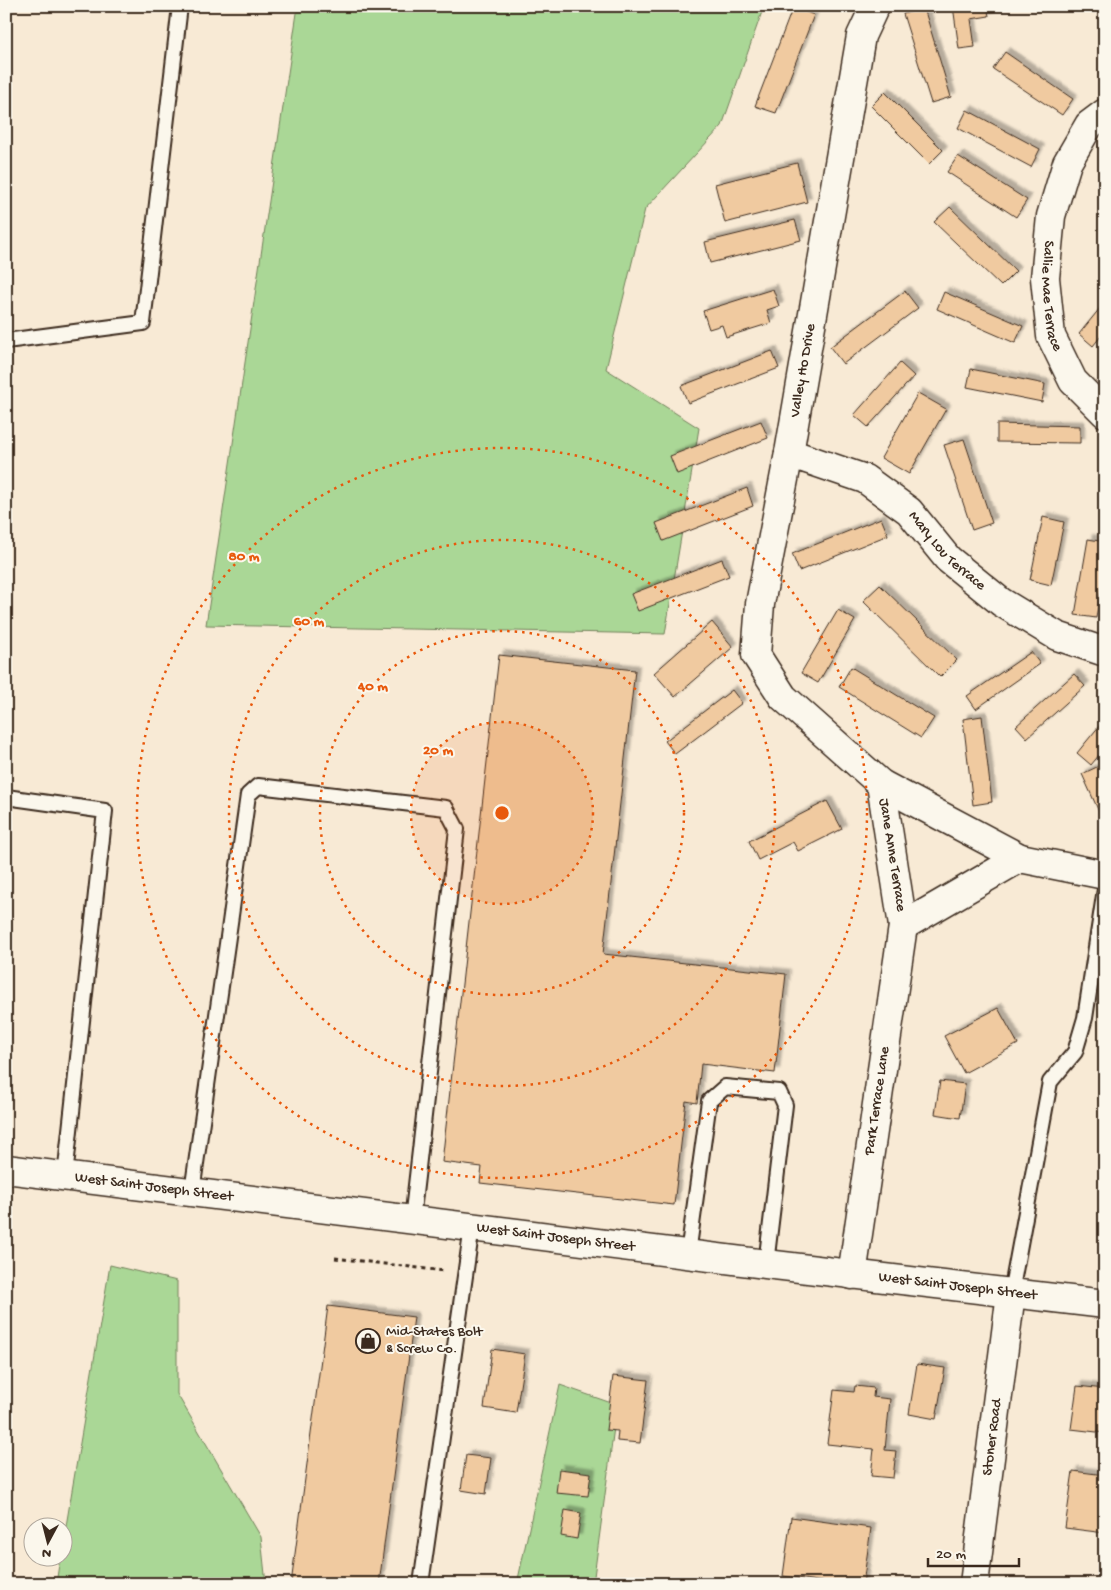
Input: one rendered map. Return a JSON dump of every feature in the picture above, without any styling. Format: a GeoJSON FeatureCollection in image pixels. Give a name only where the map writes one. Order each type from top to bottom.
{"type":"FeatureCollection","features":[{"type":"Feature","properties":{"kind":"street","name":"Valley Ho Drive"},"geometry":{"type":"LineString","coordinates":[[782,697],[756,655],[760,604],[789,453],[861,36],[874,6]]}},
{"type":"Feature","properties":{"kind":"street","name":"Sallie Mae Terrace"},"geometry":{"type":"LineString","coordinates":[[1105,113],[1089,125],[1067,163],[1051,216],[1045,278],[1051,336],[1073,381],[1105,413]]}},
{"type":"Feature","properties":{"kind":"street","name":"Mary Lou Terrace"},"geometry":{"type":"LineString","coordinates":[[789,453],[865,479],[909,511],[948,559],[1001,602],[1056,636],[1105,652]]}},
{"type":"Feature","properties":{"kind":"street","name":"Jane Anne Terrace"},"geometry":{"type":"LineString","coordinates":[[782,697],[881,784],[902,926],[1020,858]]}},
{"type":"Feature","properties":{"kind":"street"},"geometry":{"type":"LineString","coordinates":[[881,784],[1020,858],[1105,875]]}},
{"type":"Feature","properties":{"kind":"street","name":"Park Terrace Lane"},"geometry":{"type":"LineString","coordinates":[[852,1275],[902,926]]}},
{"type":"Feature","properties":{"kind":"street","name":"West Saint Joseph Street"},"geometry":{"type":"LineString","coordinates":[[6,1169],[852,1275],[1105,1304]]}},
{"type":"Feature","properties":{"kind":"street","name":"Stoner Road"},"geometry":{"type":"LineString","coordinates":[[974,1584],[1011,1293]]}},
{"type":"Feature","properties":{"kind":"lane"},"geometry":{"type":"LineString","coordinates":[[6,342],[143,323],[180,6]]}},
{"type":"Feature","properties":{"kind":"lane"},"geometry":{"type":"LineString","coordinates":[[192,1192],[248,795],[258,786],[446,808],[457,830],[412,1220]]}},
{"type":"Feature","properties":{"kind":"lane"},"geometry":{"type":"LineString","coordinates":[[6,797],[105,811],[65,1176]]}},
{"type":"Feature","properties":{"kind":"lane"},"geometry":{"type":"LineString","coordinates":[[1011,1293],[1050,1082],[1075,1052],[1085,1018],[1105,889]]}},
{"type":"Feature","properties":{"kind":"lane"},"geometry":{"type":"LineString","coordinates":[[688,1254],[708,1101],[725,1087],[779,1092],[785,1105],[766,1264]]}},
{"type":"Feature","properties":{"kind":"lane"},"geometry":{"type":"LineString","coordinates":[[421,1584],[472,1227]]}},
{"type":"Feature","properties":{"kind":"path"},"geometry":{"type":"LineString","coordinates":[[335,1258],[466,1273]]}},
{"type":"Feature","properties":{"kind":"green space"},"geometry":{"type":"Polygon","coordinates":[[[298,6],[764,6],[722,126],[645,209],[606,369],[699,428],[665,634],[206,625],[298,6]]]}},
{"type":"Feature","properties":{"kind":"green space"},"geometry":{"type":"Polygon","coordinates":[[[110,1265],[177,1281],[177,1394],[261,1537],[266,1584],[56,1584],[58,1568],[72,1568],[72,1518],[67,1518],[110,1265]]]}},
{"type":"Feature","properties":{"kind":"green space"},"geometry":{"type":"Polygon","coordinates":[[[560,1385],[617,1405],[593,1584],[517,1584],[560,1385]]]}},
{"type":"Feature","properties":{"kind":"building"},"geometry":{"type":"Polygon","coordinates":[[[953,6],[987,6],[989,16],[971,19],[975,47],[959,49],[953,6]]]}},
{"type":"Feature","properties":{"kind":"building"},"geometry":{"type":"Polygon","coordinates":[[[793,7],[814,15],[776,113],[755,106],[793,7]]]}},
{"type":"Feature","properties":{"kind":"building"},"geometry":{"type":"Polygon","coordinates":[[[924,8],[951,97],[931,103],[903,14],[924,8]]]}},
{"type":"Feature","properties":{"kind":"building"},"geometry":{"type":"Polygon","coordinates":[[[1005,52],[1073,99],[1062,115],[993,69],[1005,52]]]}},
{"type":"Feature","properties":{"kind":"building"},"geometry":{"type":"Polygon","coordinates":[[[885,92],[943,150],[929,164],[871,106],[885,92]]]}},
{"type":"Feature","properties":{"kind":"building"},"geometry":{"type":"Polygon","coordinates":[[[967,110],[1040,149],[1031,167],[958,128],[967,110]]]}},
{"type":"Feature","properties":{"kind":"building"},"geometry":{"type":"Polygon","coordinates":[[[958,156],[1027,200],[1016,217],[947,172],[958,156]]]}},
{"type":"Feature","properties":{"kind":"building"},"geometry":{"type":"Polygon","coordinates":[[[797,163],[807,202],[725,223],[715,184],[797,163]]]}},
{"type":"Feature","properties":{"kind":"building"},"geometry":{"type":"Polygon","coordinates":[[[950,207],[1016,271],[1001,286],[934,222],[950,207]]]}},
{"type":"Feature","properties":{"kind":"building"},"geometry":{"type":"Polygon","coordinates":[[[795,220],[801,240],[710,263],[705,242],[795,220]]]}},
{"type":"Feature","properties":{"kind":"building"},"geometry":{"type":"Polygon","coordinates":[[[773,289],[779,306],[767,310],[771,323],[726,337],[722,325],[709,329],[703,311],[773,289]]]}},
{"type":"Feature","properties":{"kind":"building"},"geometry":{"type":"Polygon","coordinates":[[[905,291],[918,308],[843,364],[830,347],[905,291]]]}},
{"type":"Feature","properties":{"kind":"building"},"geometry":{"type":"Polygon","coordinates":[[[944,292],[1023,326],[1015,343],[937,309],[944,292]]]}},
{"type":"Feature","properties":{"kind":"building"},"geometry":{"type":"Polygon","coordinates":[[[1105,302],[1105,331],[1093,346],[1079,334],[1105,302]]]}},
{"type":"Feature","properties":{"kind":"building"},"geometry":{"type":"Polygon","coordinates":[[[772,351],[779,368],[688,403],[681,386],[772,351]]]}},
{"type":"Feature","properties":{"kind":"building"},"geometry":{"type":"Polygon","coordinates":[[[900,363],[914,376],[868,427],[854,415],[900,363]]]}},
{"type":"Feature","properties":{"kind":"building"},"geometry":{"type":"Polygon","coordinates":[[[971,369],[1045,384],[1042,402],[967,387],[971,369]]]}},
{"type":"Feature","properties":{"kind":"building"},"geometry":{"type":"Polygon","coordinates":[[[918,393],[946,409],[909,474],[881,458],[918,393]]]}},
{"type":"Feature","properties":{"kind":"building"},"geometry":{"type":"Polygon","coordinates":[[[761,421],[768,438],[677,474],[670,456],[761,421]]]}},
{"type":"Feature","properties":{"kind":"building"},"geometry":{"type":"Polygon","coordinates":[[[997,424],[1080,426],[1080,443],[997,442],[997,424]]]}},
{"type":"Feature","properties":{"kind":"building"},"geometry":{"type":"Polygon","coordinates":[[[964,439],[992,523],[972,530],[944,445],[964,439]]]}},
{"type":"Feature","properties":{"kind":"building"},"geometry":{"type":"Polygon","coordinates":[[[747,488],[753,506],[663,541],[656,523],[747,488]]]}},
{"type":"Feature","properties":{"kind":"building"},"geometry":{"type":"Polygon","coordinates":[[[1043,517],[1064,522],[1051,585],[1030,580],[1043,517]]]}},
{"type":"Feature","properties":{"kind":"building"},"geometry":{"type":"Polygon","coordinates":[[[881,518],[888,535],[799,571],[792,554],[881,518]]]}},
{"type":"Feature","properties":{"kind":"building"},"geometry":{"type":"Polygon","coordinates":[[[1088,539],[1105,542],[1105,566],[1096,618],[1075,615],[1088,539]]]}},
{"type":"Feature","properties":{"kind":"building"},"geometry":{"type":"Polygon","coordinates":[[[722,559],[729,576],[638,611],[631,594],[722,559]]]}},
{"type":"Feature","properties":{"kind":"building"},"geometry":{"type":"Polygon","coordinates":[[[880,585],[957,660],[940,677],[863,601],[880,585]]]}},
{"type":"Feature","properties":{"kind":"building"},"geometry":{"type":"Polygon","coordinates":[[[838,610],[855,620],[818,683],[801,673],[838,610]]]}},
{"type":"Feature","properties":{"kind":"building"},"geometry":{"type":"Polygon","coordinates":[[[712,622],[733,647],[675,697],[654,673],[712,622]]]}},
{"type":"Feature","properties":{"kind":"building"},"geometry":{"type":"Polygon","coordinates":[[[1031,652],[1040,664],[976,709],[967,696],[1031,652]]]}},
{"type":"Feature","properties":{"kind":"building"},"geometry":{"type":"Polygon","coordinates":[[[499,655],[635,670],[603,954],[786,974],[775,1073],[701,1064],[697,1103],[686,1101],[674,1205],[480,1183],[482,1167],[442,1162],[499,655]]]}},
{"type":"Feature","properties":{"kind":"building"},"geometry":{"type":"Polygon","coordinates":[[[851,667],[934,718],[921,738],[839,687],[851,667]]]}},
{"type":"Feature","properties":{"kind":"building"},"geometry":{"type":"Polygon","coordinates":[[[1074,674],[1085,686],[1027,738],[1016,726],[1074,674]]]}},
{"type":"Feature","properties":{"kind":"building"},"geometry":{"type":"Polygon","coordinates":[[[732,690],[742,703],[675,754],[665,741],[732,690]]]}},
{"type":"Feature","properties":{"kind":"building"},"geometry":{"type":"Polygon","coordinates":[[[982,716],[992,802],[973,805],[963,719],[982,716]]]}},
{"type":"Feature","properties":{"kind":"building"},"geometry":{"type":"Polygon","coordinates":[[[1105,719],[1105,748],[1091,765],[1077,753],[1105,719]]]}},
{"type":"Feature","properties":{"kind":"building"},"geometry":{"type":"Polygon","coordinates":[[[1099,766],[1105,778],[1105,825],[1082,774],[1099,766]]]}},
{"type":"Feature","properties":{"kind":"building"},"geometry":{"type":"Polygon","coordinates":[[[827,801],[842,829],[798,851],[793,842],[758,860],[749,841],[827,801]]]}},
{"type":"Feature","properties":{"kind":"building"},"geometry":{"type":"Polygon","coordinates":[[[998,1008],[1018,1044],[964,1073],[944,1036],[998,1008]]]}},
{"type":"Feature","properties":{"kind":"building"},"geometry":{"type":"Polygon","coordinates":[[[940,1081],[965,1084],[960,1118],[935,1114],[940,1081]]]}},
{"type":"Feature","properties":{"kind":"building"},"geometry":{"type":"Polygon","coordinates":[[[328,1306],[414,1317],[379,1584],[291,1584],[328,1306]]]}},
{"type":"Feature","properties":{"kind":"building"},"geometry":{"type":"Polygon","coordinates":[[[492,1349],[525,1354],[516,1413],[484,1408],[492,1349]]]}},
{"type":"Feature","properties":{"kind":"building"},"geometry":{"type":"Polygon","coordinates":[[[917,1364],[945,1368],[936,1419],[909,1414],[917,1364]]]}},
{"type":"Feature","properties":{"kind":"building"},"geometry":{"type":"Polygon","coordinates":[[[613,1376],[648,1380],[640,1443],[617,1441],[618,1431],[606,1430],[613,1376]]]}},
{"type":"Feature","properties":{"kind":"building"},"geometry":{"type":"Polygon","coordinates":[[[855,1386],[874,1388],[873,1397],[890,1399],[885,1450],[896,1451],[893,1478],[871,1476],[874,1449],[827,1444],[834,1390],[854,1392],[855,1386]]]}},
{"type":"Feature","properties":{"kind":"building"},"geometry":{"type":"Polygon","coordinates":[[[1077,1386],[1105,1389],[1105,1433],[1071,1429],[1077,1386]]]}},
{"type":"Feature","properties":{"kind":"building"},"geometry":{"type":"Polygon","coordinates":[[[466,1455],[491,1458],[486,1494],[461,1490],[466,1455]]]}},
{"type":"Feature","properties":{"kind":"building"},"geometry":{"type":"Polygon","coordinates":[[[559,1469],[591,1473],[588,1496],[556,1493],[559,1469]]]}},
{"type":"Feature","properties":{"kind":"building"},"geometry":{"type":"Polygon","coordinates":[[[1073,1471],[1105,1475],[1105,1533],[1065,1528],[1073,1471]]]}},
{"type":"Feature","properties":{"kind":"building"},"geometry":{"type":"Polygon","coordinates":[[[565,1510],[581,1513],[577,1539],[561,1536],[565,1510]]]}},
{"type":"Feature","properties":{"kind":"building"},"geometry":{"type":"Polygon","coordinates":[[[791,1517],[871,1528],[863,1584],[839,1584],[783,1576],[791,1517]]]}},
{"type":"Feature","properties":{"kind":"place","name":"Mid-States Bolt & Screw Co."},"geometry":{"type":"Point","coordinates":[368,1341]}}]}
